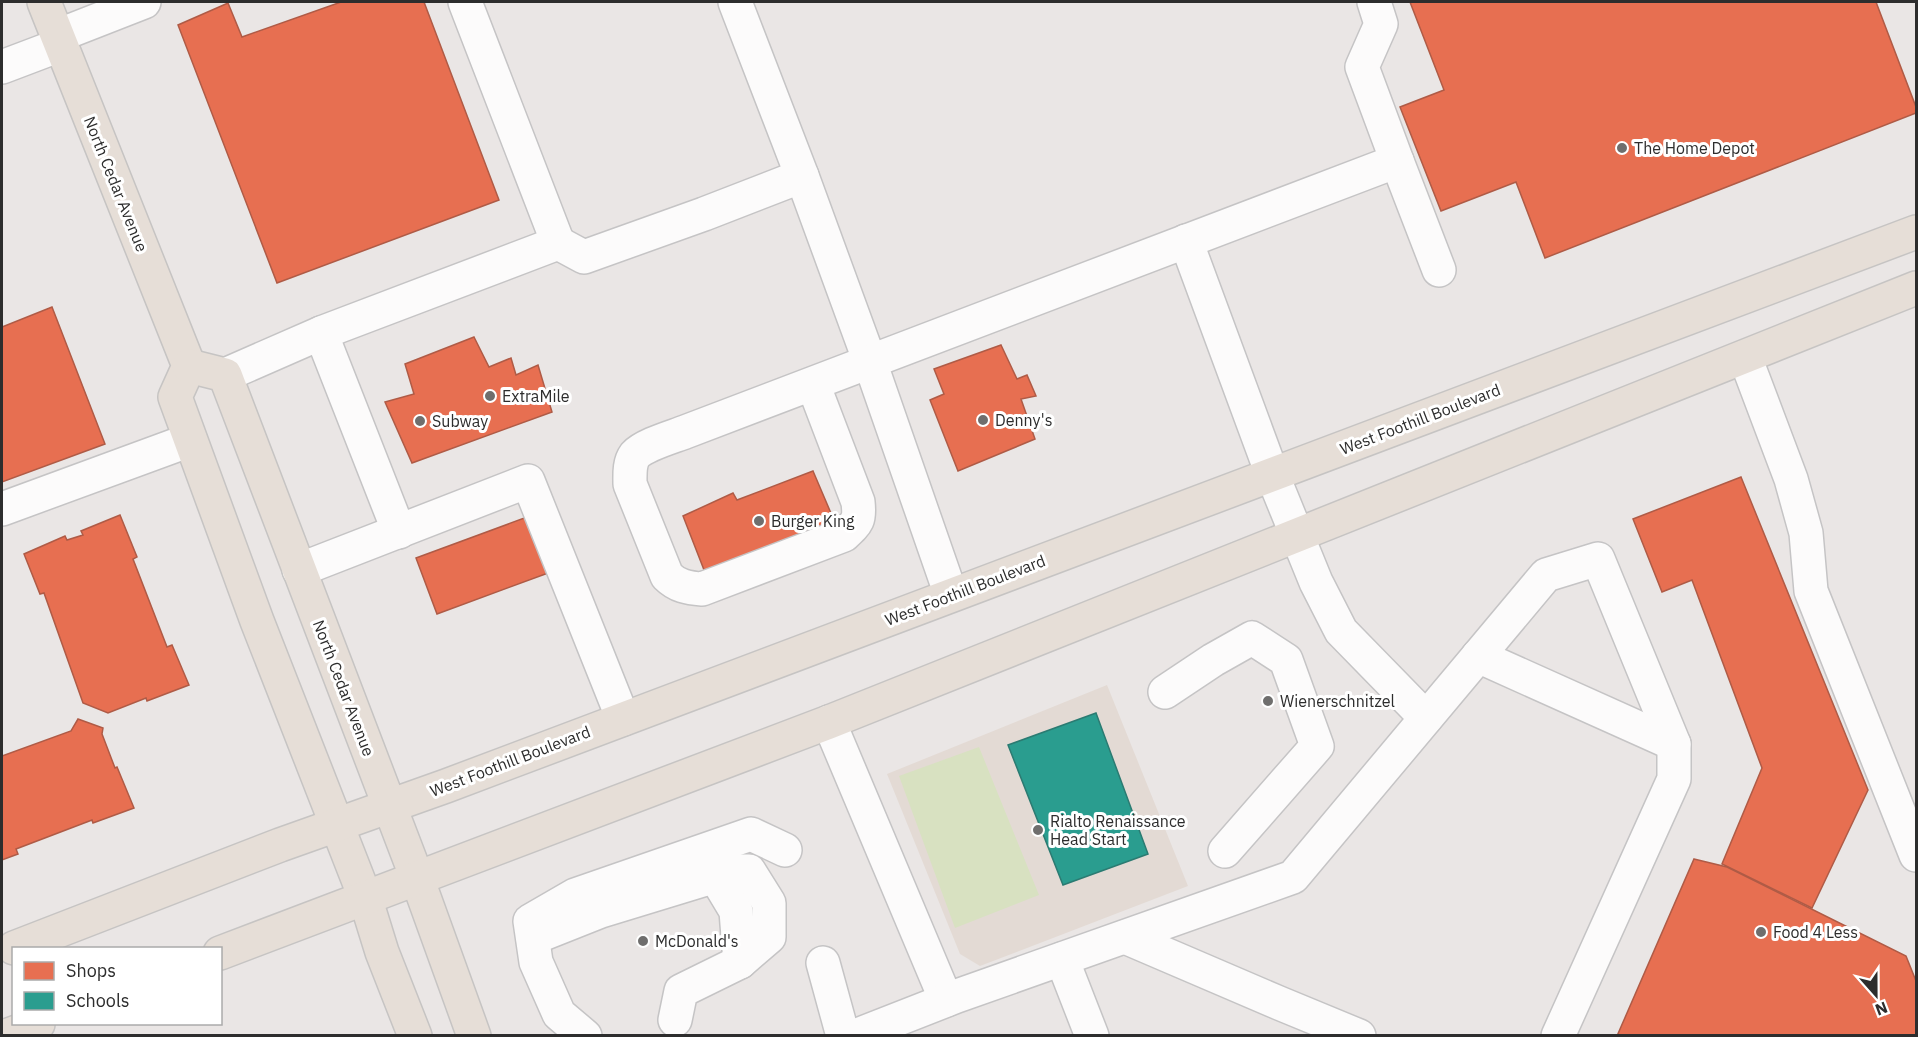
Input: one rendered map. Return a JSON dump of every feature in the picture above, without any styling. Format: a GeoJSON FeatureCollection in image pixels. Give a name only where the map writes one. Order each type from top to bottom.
{"type":"FeatureCollection","features":[{"type":"Feature","properties":{"kind":"main road","name":"North Cedar Avenue"},"geometry":{"type":"LineString","coordinates":[[44,2],[189,366]]}},
{"type":"Feature","properties":{"kind":"main road","name":"West Foothill Boulevard"},"geometry":{"type":"LineString","coordinates":[[19,947],[280,845],[389,807],[1917,232]]}},
{"type":"Feature","properties":{"kind":"main road"},"geometry":{"type":"LineString","coordinates":[[222,952],[829,722],[1917,288]]}},
{"type":"Feature","properties":{"kind":"main road"},"geometry":{"type":"LineString","coordinates":[[225,375],[189,366],[175,397],[257,621],[415,1035]]}},
{"type":"Feature","properties":{"kind":"main road","name":"North Cedar Avenue"},"geometry":{"type":"LineString","coordinates":[[225,375],[417,878],[474,1035]]}},
{"type":"Feature","properties":{"kind":"main road"},"geometry":{"type":"LineString","coordinates":[[6,1035],[33,1025]]}},
{"type":"Feature","properties":{"kind":"street"},"geometry":{"type":"LineString","coordinates":[[2,67],[144,2]]}},
{"type":"Feature","properties":{"kind":"street"},"geometry":{"type":"LineString","coordinates":[[465,2],[558,243],[584,257],[802,176]]}},
{"type":"Feature","properties":{"kind":"street"},"geometry":{"type":"LineString","coordinates":[[735,2],[870,362],[951,595]]}},
{"type":"Feature","properties":{"kind":"street"},"geometry":{"type":"LineString","coordinates":[[1374,2],[1381,24],[1362,67],[1439,270]]}},
{"type":"Feature","properties":{"kind":"street"},"geometry":{"type":"LineString","coordinates":[[813,384],[858,502],[860,517],[844,535],[702,589],[688,588],[674,583],[667,576],[630,484],[630,468],[635,456],[645,448],[1397,161]]}},
{"type":"Feature","properties":{"kind":"street"},"geometry":{"type":"LineString","coordinates":[[1186,241],[1272,474],[1316,582],[1341,631],[1426,718]]}},
{"type":"Feature","properties":{"kind":"street"},"geometry":{"type":"LineString","coordinates":[[225,375],[321,333],[558,243]]}},
{"type":"Feature","properties":{"kind":"street"},"geometry":{"type":"LineString","coordinates":[[321,333],[399,532]]}},
{"type":"Feature","properties":{"kind":"street"},"geometry":{"type":"LineString","coordinates":[[1745,357],[1791,479],[1806,534],[1811,591],[1917,855]]}},
{"type":"Feature","properties":{"kind":"street"},"geometry":{"type":"LineString","coordinates":[[2,509],[190,440]]}},
{"type":"Feature","properties":{"kind":"street"},"geometry":{"type":"LineString","coordinates":[[299,570],[528,481],[622,719]]}},
{"type":"Feature","properties":{"kind":"street"},"geometry":{"type":"LineString","coordinates":[[855,1035],[946,1000],[1293,877],[1546,575],[1598,559],[1674,744],[1674,779],[1558,1035]]}},
{"type":"Feature","properties":{"kind":"street"},"geometry":{"type":"LineString","coordinates":[[1165,692],[1213,660],[1252,638],[1286,660],[1317,746],[1225,851]]}},
{"type":"Feature","properties":{"kind":"street"},"geometry":{"type":"LineString","coordinates":[[1478,656],[1674,744]]}},
{"type":"Feature","properties":{"kind":"street"},"geometry":{"type":"LineString","coordinates":[[829,722],[946,1000]]}},
{"type":"Feature","properties":{"kind":"street"},"geometry":{"type":"LineString","coordinates":[[585,1035],[559,1014],[536,962],[530,921],[575,895],[751,834],[784,850]]}},
{"type":"Feature","properties":{"kind":"street"},"geometry":{"type":"LineString","coordinates":[[533,938],[601,911],[732,871],[749,871],[769,903],[769,937],[740,962],[681,991],[675,1020]]}},
{"type":"Feature","properties":{"kind":"street"},"geometry":{"type":"LineString","coordinates":[[1125,937],[1279,1004],[1359,1035]]}},
{"type":"Feature","properties":{"kind":"street"},"geometry":{"type":"LineString","coordinates":[[1062,959],[1092,1035]]}},
{"type":"Feature","properties":{"kind":"street"},"geometry":{"type":"LineString","coordinates":[[823,963],[843,1035]]}},
{"type":"Feature","properties":{"kind":"shaded area","name":"Rialto Renaissance Head Start"},"geometry":{"type":"Polygon","coordinates":[[[1107,685],[1188,886],[980,966],[960,954],[887,774],[1107,685]]]}},
{"type":"Feature","properties":{"kind":"green space"},"geometry":{"type":"Polygon","coordinates":[[[979,747],[1039,895],[955,928],[899,776],[979,747]]]}},
{"type":"Feature","properties":{"kind":"building: Shops"},"geometry":{"type":"Polygon","coordinates":[[[341,2],[424,2],[499,200],[277,283],[178,25],[228,3],[242,37],[341,2]]]}},
{"type":"Feature","properties":{"kind":"building: Shops","name":"The Home Depot"},"geometry":{"type":"Polygon","coordinates":[[[1410,2],[1876,2],[1916,107],[1916,113],[1545,258],[1516,182],[1441,211],[1400,107],[1444,90],[1410,2]]]}},
{"type":"Feature","properties":{"kind":"building: Shops"},"geometry":{"type":"Polygon","coordinates":[[[52,307],[105,444],[2,482],[2,327],[52,307]]]}},
{"type":"Feature","properties":{"kind":"building: Shops"},"geometry":{"type":"Polygon","coordinates":[[[474,337],[489,367],[511,358],[516,375],[538,365],[552,412],[412,463],[385,402],[414,394],[405,364],[474,337]]]}},
{"type":"Feature","properties":{"kind":"building: Shops","name":"Denny's"},"geometry":{"type":"Polygon","coordinates":[[[1001,345],[1017,379],[1027,375],[1036,396],[1021,399],[1035,439],[958,471],[930,400],[944,394],[934,369],[1001,345]]]}},
{"type":"Feature","properties":{"kind":"building: Shops","name":"Burger King"},"geometry":{"type":"Polygon","coordinates":[[[813,471],[836,525],[706,575],[683,516],[733,493],[737,500],[813,471]]]}},
{"type":"Feature","properties":{"kind":"building: Shops"},"geometry":{"type":"Polygon","coordinates":[[[1741,477],[1868,790],[1812,908],[1722,864],[1762,768],[1692,580],[1662,592],[1633,519],[1741,477]]]}},
{"type":"Feature","properties":{"kind":"building: Shops"},"geometry":{"type":"Polygon","coordinates":[[[538,513],[559,569],[437,614],[416,558],[538,513]]]}},
{"type":"Feature","properties":{"kind":"building: Shops"},"geometry":{"type":"Polygon","coordinates":[[[120,515],[137,557],[133,559],[167,647],[172,645],[189,685],[108,713],[83,703],[44,593],[40,594],[24,554],[65,536],[67,540],[83,535],[81,531],[120,515]]]}},
{"type":"Feature","properties":{"kind":"building: Shops"},"geometry":{"type":"Polygon","coordinates":[[[78,719],[103,728],[102,734],[115,768],[117,767],[134,808],[93,823],[92,820],[16,849],[18,854],[2,860],[2,756],[71,731],[78,719]]]}},
{"type":"Feature","properties":{"kind":"building: Shops","name":"Food 4 Less"},"geometry":{"type":"Polygon","coordinates":[[[1694,859],[1727,867],[1906,956],[1916,981],[1916,1036],[1617,1036],[1694,859]]]}},
{"type":"Feature","properties":{"kind":"building: Schools"},"geometry":{"type":"Polygon","coordinates":[[[1096,713],[1148,854],[1063,885],[1008,745],[1096,713]]]}},
{"type":"Feature","properties":{"kind":"place","name":"The Home Depot"},"geometry":{"type":"Point","coordinates":[1622,148]}},
{"type":"Feature","properties":{"kind":"place","name":"ExtraMile"},"geometry":{"type":"Point","coordinates":[490,396]}},
{"type":"Feature","properties":{"kind":"place","name":"Denny's"},"geometry":{"type":"Point","coordinates":[983,420]}},
{"type":"Feature","properties":{"kind":"place","name":"Subway"},"geometry":{"type":"Point","coordinates":[420,421]}},
{"type":"Feature","properties":{"kind":"place","name":"Burger King"},"geometry":{"type":"Point","coordinates":[759,521]}},
{"type":"Feature","properties":{"kind":"place","name":"Wienerschnitzel"},"geometry":{"type":"Point","coordinates":[1268,701]}},
{"type":"Feature","properties":{"kind":"place","name":"Rialto Renaissance Head Start"},"geometry":{"type":"Point","coordinates":[1038,830]}},
{"type":"Feature","properties":{"kind":"place","name":"Food 4 Less"},"geometry":{"type":"Point","coordinates":[1761,932]}},
{"type":"Feature","properties":{"kind":"place","name":"McDonald's"},"geometry":{"type":"Point","coordinates":[643,941]}}]}
